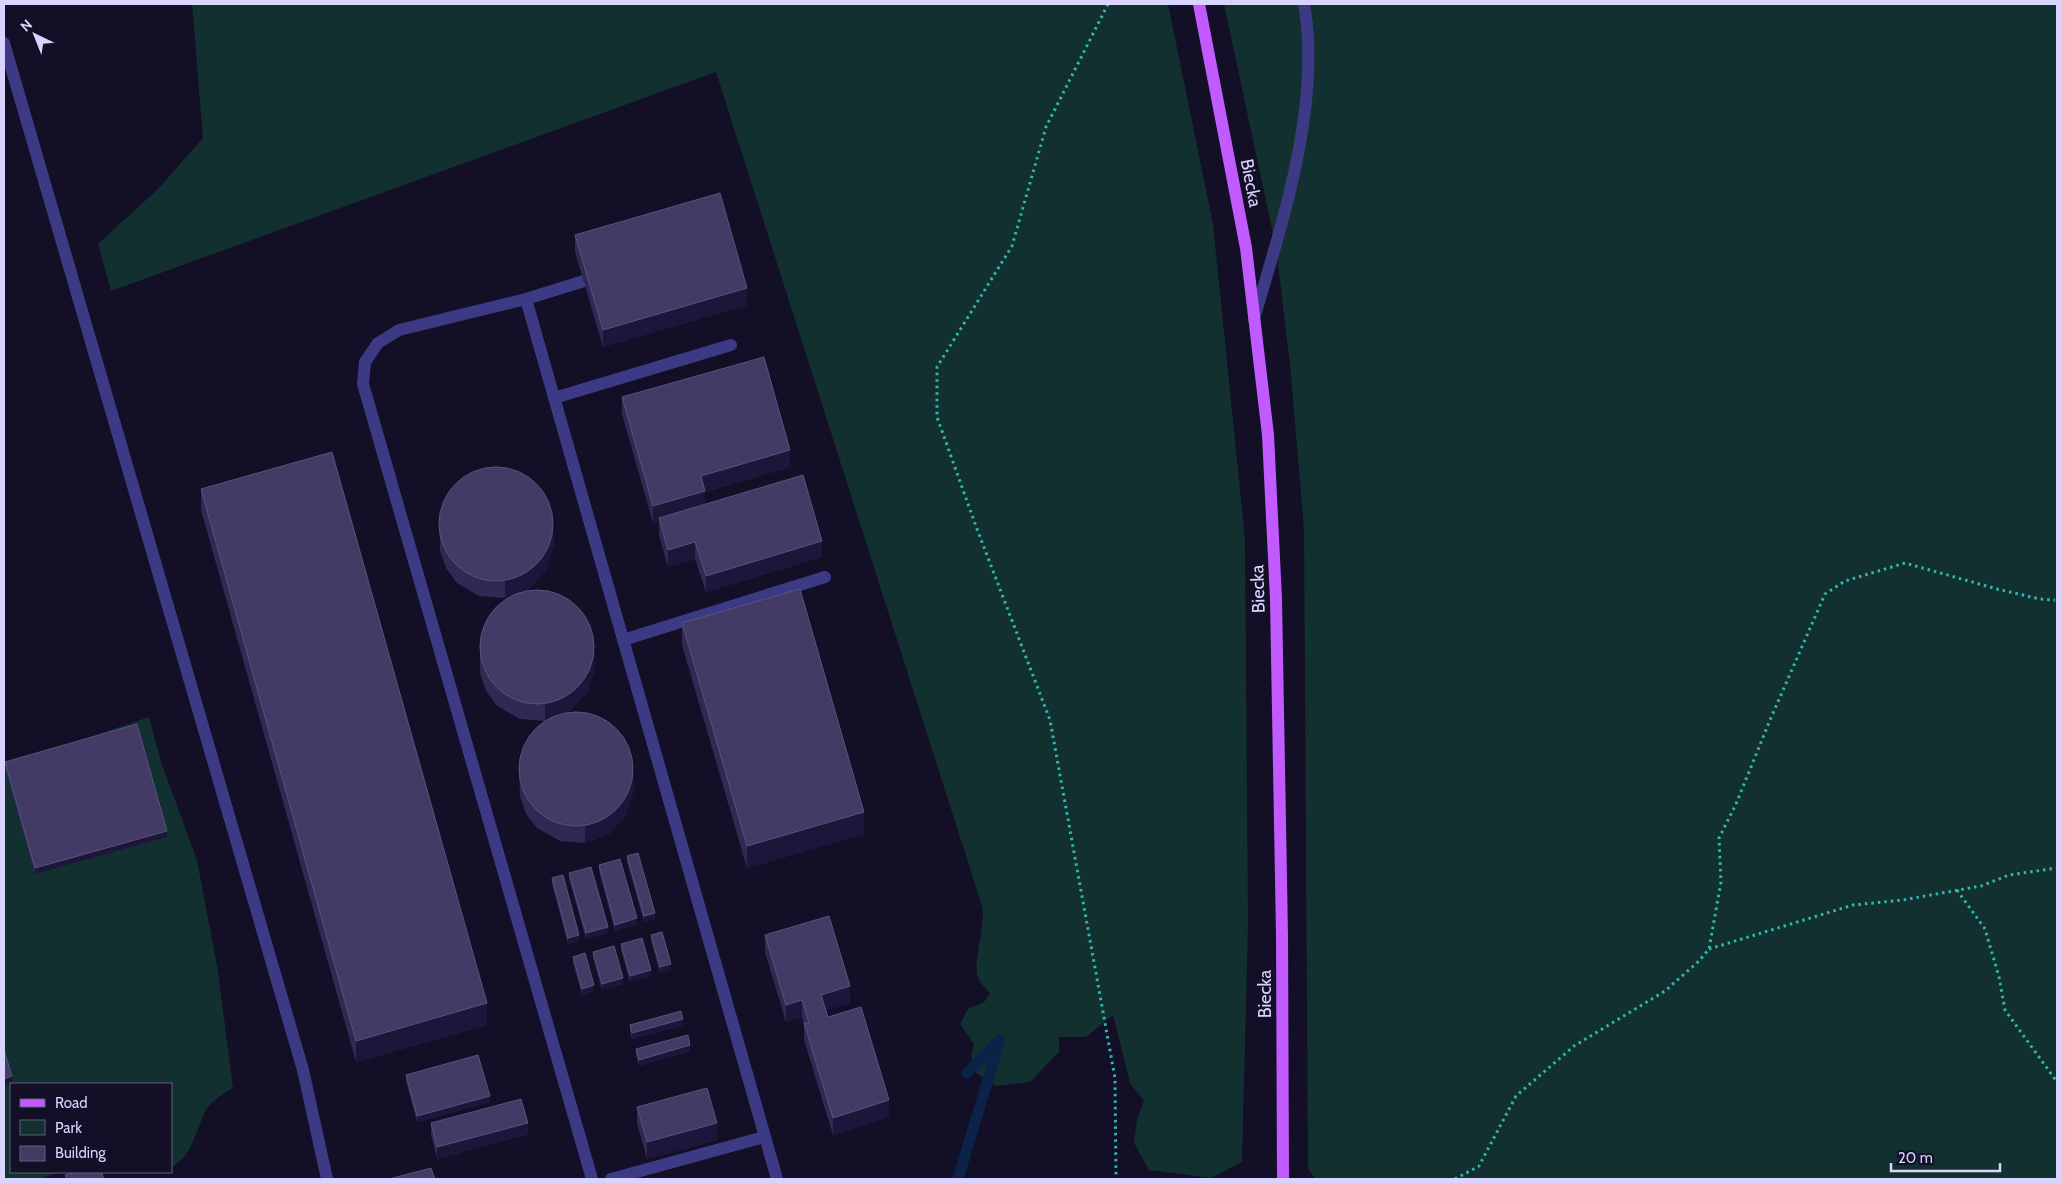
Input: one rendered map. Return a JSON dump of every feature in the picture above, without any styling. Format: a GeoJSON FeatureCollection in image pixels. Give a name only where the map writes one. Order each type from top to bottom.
{"type":"FeatureCollection","features":[{"type":"Feature","properties":{"kind":"main road","name":"Biecka"},"geometry":{"type":"LineString","coordinates":[[1199,4],[1246,248],[1268,434],[1276,599],[1282,945],[1283,1179]]}},
{"type":"Feature","properties":{"kind":"street"},"geometry":{"type":"LineString","coordinates":[[1254,319],[1289,196],[1306,100],[1309,31],[1304,4]]}},
{"type":"Feature","properties":{"kind":"street"},"geometry":{"type":"LineString","coordinates":[[4,44],[303,1070],[327,1179]]}},
{"type":"Feature","properties":{"kind":"street"},"geometry":{"type":"LineString","coordinates":[[584,281],[526,299],[399,330],[378,343],[365,362],[363,384],[592,1179]]}},
{"type":"Feature","properties":{"kind":"street"},"geometry":{"type":"LineString","coordinates":[[526,299],[777,1179]]}},
{"type":"Feature","properties":{"kind":"street"},"geometry":{"type":"LineString","coordinates":[[554,398],[731,345]]}},
{"type":"Feature","properties":{"kind":"street"},"geometry":{"type":"LineString","coordinates":[[623,640],[824,577]]}},
{"type":"Feature","properties":{"kind":"street"},"geometry":{"type":"LineString","coordinates":[[611,1179],[764,1137]]}},
{"type":"Feature","properties":{"kind":"path"},"geometry":{"type":"LineString","coordinates":[[1108,4],[1046,127],[1012,246],[937,367],[937,417],[977,529],[1050,720],[1115,1078],[1116,1179]]}},
{"type":"Feature","properties":{"kind":"path"},"geometry":{"type":"LineString","coordinates":[[1456,1179],[1479,1166],[1516,1096],[1574,1046],[1665,991],[1699,961],[1709,949],[1720,882],[1719,838],[1736,804],[1825,594],[1845,581],[1905,564],[2006,591],[2040,599],[2054,600]]}},
{"type":"Feature","properties":{"kind":"path"},"geometry":{"type":"LineString","coordinates":[[1709,949],[1853,905],[1903,900],[1981,886],[2009,876],[2057,868]]}},
{"type":"Feature","properties":{"kind":"path"},"geometry":{"type":"LineString","coordinates":[[1958,890],[1985,928],[1999,977],[2005,1010],[2057,1082]]}},
{"type":"Feature","properties":{"kind":"green space"},"geometry":{"type":"Polygon","coordinates":[[[192,4],[1168,4],[1213,224],[1245,539],[1248,926],[1242,1162],[1211,1178],[1149,1170],[1134,1143],[1137,1119],[1144,1101],[1130,1083],[1113,1015],[1086,1037],[1059,1037],[1059,1052],[1030,1082],[996,1086],[976,1073],[971,1056],[974,1044],[960,1024],[968,1009],[984,1002],[990,994],[979,980],[977,971],[983,915],[982,906],[716,72],[111,291],[98,244],[159,188],[203,138],[192,4]]]}},
{"type":"Feature","properties":{"kind":"green space"},"geometry":{"type":"Polygon","coordinates":[[[1224,4],[2057,4],[2057,1179],[1315,1179],[1308,1168],[1304,529],[1290,364],[1276,248],[1224,4]]]}},
{"type":"Feature","properties":{"kind":"green space"},"geometry":{"type":"Polygon","coordinates":[[[149,717],[161,762],[197,860],[218,971],[233,1088],[216,1099],[208,1107],[189,1149],[178,1163],[172,1166],[172,1083],[10,1083],[10,1173],[55,1173],[42,1179],[4,1179],[4,766],[149,717]]]}},
{"type":"Feature","properties":{"kind":"building"},"geometry":{"type":"Polygon","coordinates":[[[720,193],[747,288],[603,330],[575,235],[720,193]]]}},
{"type":"Feature","properties":{"kind":"building"},"geometry":{"type":"Polygon","coordinates":[[[764,357],[790,450],[701,476],[705,491],[653,506],[622,397],[764,357]]]}},
{"type":"Feature","properties":{"kind":"building"},"geometry":{"type":"Polygon","coordinates":[[[332,452],[487,1003],[356,1041],[201,489],[332,452]]]}},
{"type":"Feature","properties":{"kind":"building"},"geometry":{"type":"Polygon","coordinates":[[[496,467],[518,471],[536,484],[549,502],[553,524],[549,546],[536,564],[518,577],[496,581],[474,577],[456,564],[443,546],[439,524],[443,502],[456,484],[474,471],[496,467]]]}},
{"type":"Feature","properties":{"kind":"building"},"geometry":{"type":"Polygon","coordinates":[[[803,475],[822,541],[706,576],[695,542],[668,550],[659,518],[803,475]]]}},
{"type":"Feature","properties":{"kind":"building"},"geometry":{"type":"Polygon","coordinates":[[[800,589],[864,812],[747,846],[682,623],[800,589]]]}},
{"type":"Feature","properties":{"kind":"building"},"geometry":{"type":"Polygon","coordinates":[[[537,590],[559,594],[577,607],[590,625],[594,647],[590,669],[577,687],[559,700],[537,704],[515,700],[497,687],[484,669],[480,647],[484,625],[497,607],[515,594],[537,590]]]}},
{"type":"Feature","properties":{"kind":"building"},"geometry":{"type":"Polygon","coordinates":[[[576,712],[598,716],[616,729],[629,747],[633,769],[629,791],[616,809],[598,822],[576,826],[554,822],[536,809],[523,791],[519,769],[523,747],[536,729],[554,716],[576,712]]]}},
{"type":"Feature","properties":{"kind":"building"},"geometry":{"type":"Polygon","coordinates":[[[137,724],[167,831],[35,868],[5,762],[137,724]]]}},
{"type":"Feature","properties":{"kind":"building"},"geometry":{"type":"Polygon","coordinates":[[[638,853],[655,913],[644,916],[627,856],[638,853]]]}},
{"type":"Feature","properties":{"kind":"building"},"geometry":{"type":"Polygon","coordinates":[[[620,859],[637,918],[615,925],[599,865],[620,859]]]}},
{"type":"Feature","properties":{"kind":"building"},"geometry":{"type":"Polygon","coordinates":[[[591,867],[608,927],[586,933],[569,873],[591,867]]]}},
{"type":"Feature","properties":{"kind":"building"},"geometry":{"type":"Polygon","coordinates":[[[563,875],[579,935],[568,938],[552,878],[563,875]]]}},
{"type":"Feature","properties":{"kind":"building"},"geometry":{"type":"Polygon","coordinates":[[[829,916],[850,986],[821,995],[828,1017],[861,1007],[889,1100],[833,1118],[804,1023],[809,1023],[802,1000],[786,1005],[765,935],[829,916]]]}},
{"type":"Feature","properties":{"kind":"building"},"geometry":{"type":"Polygon","coordinates":[[[662,932],[671,964],[660,967],[651,935],[662,932]]]}},
{"type":"Feature","properties":{"kind":"building"},"geometry":{"type":"Polygon","coordinates":[[[642,938],[651,970],[630,976],[621,944],[642,938]]]}},
{"type":"Feature","properties":{"kind":"building"},"geometry":{"type":"Polygon","coordinates":[[[614,946],[623,978],[602,984],[593,952],[614,946]]]}},
{"type":"Feature","properties":{"kind":"building"},"geometry":{"type":"Polygon","coordinates":[[[585,953],[594,985],[582,989],[573,957],[585,953]]]}},
{"type":"Feature","properties":{"kind":"building"},"geometry":{"type":"Polygon","coordinates":[[[681,1011],[683,1019],[632,1033],[630,1025],[681,1011]]]}},
{"type":"Feature","properties":{"kind":"building"},"geometry":{"type":"Polygon","coordinates":[[[688,1035],[690,1045],[639,1060],[636,1049],[688,1035]]]}},
{"type":"Feature","properties":{"kind":"building"},"geometry":{"type":"Polygon","coordinates":[[[4,1050],[12,1076],[4,1079],[4,1050]]]}},
{"type":"Feature","properties":{"kind":"building"},"geometry":{"type":"Polygon","coordinates":[[[478,1055],[490,1096],[417,1116],[406,1075],[478,1055]]]}},
{"type":"Feature","properties":{"kind":"building"},"geometry":{"type":"Polygon","coordinates":[[[707,1088],[717,1123],[647,1142],[637,1107],[707,1088]]]}},
{"type":"Feature","properties":{"kind":"building"},"geometry":{"type":"Polygon","coordinates":[[[521,1099],[528,1123],[437,1147],[431,1123],[521,1099]]]}},
{"type":"Feature","properties":{"kind":"building"},"geometry":{"type":"Polygon","coordinates":[[[431,1168],[435,1179],[389,1179],[431,1168]]]}},
{"type":"Feature","properties":{"kind":"building"},"geometry":{"type":"Polygon","coordinates":[[[72,1173],[101,1173],[104,1179],[67,1179],[65,1175],[72,1173]]]}},
{"type":"Feature","properties":{"kind":"waterway"},"geometry":{"type":"LineString","coordinates":[[958,1179],[1000,1040],[967,1073]]}}]}
